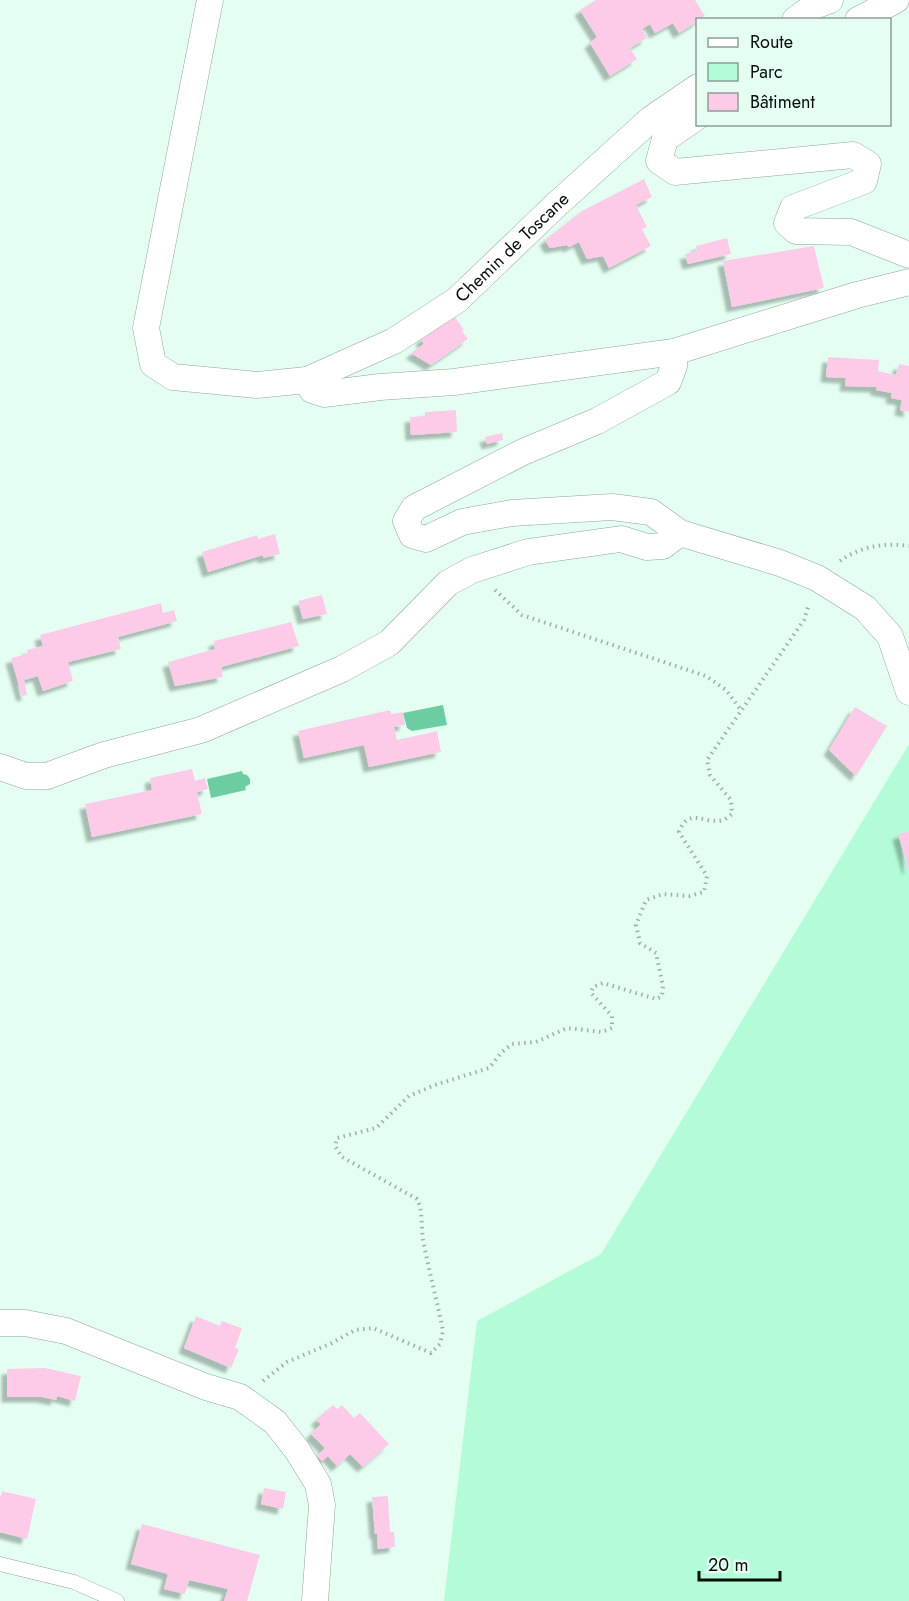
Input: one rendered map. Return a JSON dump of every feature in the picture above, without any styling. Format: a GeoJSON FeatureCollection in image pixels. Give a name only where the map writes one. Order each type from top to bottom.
{"type":"FeatureCollection","features":[{"type":"Feature","properties":{"kind":"street","name":"Chemin de Toscane"},"geometry":{"type":"LineString","coordinates":[[210,0],[146,328],[153,364],[173,377],[257,385],[307,380],[394,341],[457,300],[642,127],[696,88]]}},
{"type":"Feature","properties":{"kind":"street"},"geometry":{"type":"LineString","coordinates":[[798,18],[814,6],[830,0]]}},
{"type":"Feature","properties":{"kind":"street"},"geometry":{"type":"LineString","coordinates":[[862,18],[896,0]]}},
{"type":"Feature","properties":{"kind":"street"},"geometry":{"type":"LineString","coordinates":[[696,117],[665,139],[660,161],[675,172],[853,155],[868,164],[864,181],[792,208],[786,223],[796,231],[851,232],[909,255]]}},
{"type":"Feature","properties":{"kind":"street"},"geometry":{"type":"LineString","coordinates":[[307,380],[312,390],[324,394],[380,387],[454,382],[674,352],[857,295],[909,282]]}},
{"type":"Feature","properties":{"kind":"street"},"geometry":{"type":"LineString","coordinates":[[674,352],[674,366],[668,382],[597,422],[523,452],[414,508],[406,521],[412,535],[426,538],[462,522],[512,513],[612,507],[651,512],[680,533],[780,563],[817,578],[865,608],[890,636],[909,692]]}},
{"type":"Feature","properties":{"kind":"street"},"geometry":{"type":"LineString","coordinates":[[0,767],[26,776],[47,776],[104,754],[201,730],[342,669],[389,643],[448,584],[472,570],[528,552],[621,539],[647,547],[663,546],[680,533]]}},
{"type":"Feature","properties":{"kind":"street"},"geometry":{"type":"LineString","coordinates":[[0,1323],[25,1323],[66,1331],[206,1387],[240,1397],[275,1422],[297,1450],[318,1484],[322,1505],[315,1601]]}},
{"type":"Feature","properties":{"kind":"lane"},"geometry":{"type":"LineString","coordinates":[[0,1564],[74,1582],[117,1601]]}},
{"type":"Feature","properties":{"kind":"path"},"geometry":{"type":"LineString","coordinates":[[240,1397],[287,1362],[332,1343],[355,1330],[373,1328],[431,1353],[440,1344],[443,1331],[420,1222],[421,1207],[417,1199],[342,1157],[335,1146],[337,1138],[376,1128],[409,1096],[489,1068],[512,1044],[536,1042],[567,1028],[602,1032],[612,1028],[612,1016],[591,993],[593,987],[603,982],[656,999],[662,996],[663,986],[656,953],[640,943],[636,925],[645,900],[663,894],[689,896],[704,891],[708,876],[679,832],[682,823],[691,818],[722,820],[732,814],[731,800],[710,775],[707,760],[804,620],[817,578],[851,552],[876,546],[909,546]]}},
{"type":"Feature","properties":{"kind":"path"},"geometry":{"type":"LineString","coordinates":[[472,570],[522,615],[706,676],[726,690],[741,711]]}},
{"type":"Feature","properties":{"kind":"green space"},"geometry":{"type":"Polygon","coordinates":[[[909,744],[909,1601],[444,1601],[477,1321],[601,1254],[909,744]]]}},
{"type":"Feature","properties":{"kind":"shaded area"},"geometry":{"type":"Polygon","coordinates":[[[443,705],[447,725],[412,731],[407,728],[403,713],[443,705]]]}},
{"type":"Feature","properties":{"kind":"shaded area"},"geometry":{"type":"Polygon","coordinates":[[[242,771],[250,779],[250,784],[245,787],[246,790],[211,798],[207,779],[242,771]]]}},
{"type":"Feature","properties":{"kind":"building"},"geometry":{"type":"Polygon","coordinates":[[[596,0],[695,0],[705,16],[696,18],[696,22],[679,33],[673,23],[655,33],[650,24],[642,29],[647,38],[630,48],[637,59],[610,76],[590,43],[597,37],[580,10],[596,0]]]}},
{"type":"Feature","properties":{"kind":"building"},"geometry":{"type":"Polygon","coordinates":[[[644,179],[652,197],[636,205],[647,227],[642,229],[651,246],[609,268],[603,256],[587,259],[579,242],[569,247],[567,245],[550,248],[545,240],[582,211],[644,179]]]}},
{"type":"Feature","properties":{"kind":"building"},"geometry":{"type":"Polygon","coordinates":[[[727,238],[731,254],[688,264],[685,254],[697,251],[696,246],[727,238]]]}},
{"type":"Feature","properties":{"kind":"building"},"geometry":{"type":"Polygon","coordinates":[[[814,246],[824,288],[732,307],[723,261],[814,246]]]}},
{"type":"Feature","properties":{"kind":"building"},"geometry":{"type":"Polygon","coordinates":[[[454,316],[468,339],[431,365],[411,353],[424,344],[421,339],[454,316]]]}},
{"type":"Feature","properties":{"kind":"building"},"geometry":{"type":"Polygon","coordinates":[[[828,357],[879,360],[878,371],[896,375],[899,364],[909,366],[909,412],[900,410],[902,400],[891,398],[892,393],[876,390],[876,387],[845,386],[846,378],[826,377],[828,357]]]}},
{"type":"Feature","properties":{"kind":"building"},"geometry":{"type":"Polygon","coordinates":[[[456,410],[457,432],[411,435],[410,417],[425,416],[425,412],[456,410]]]}},
{"type":"Feature","properties":{"kind":"building"},"geometry":{"type":"Polygon","coordinates":[[[502,433],[503,440],[487,444],[485,437],[502,433]]]}},
{"type":"Feature","properties":{"kind":"building"},"geometry":{"type":"Polygon","coordinates":[[[275,534],[280,554],[263,558],[263,555],[208,572],[202,552],[257,535],[258,539],[275,534]]]}},
{"type":"Feature","properties":{"kind":"building"},"geometry":{"type":"Polygon","coordinates":[[[322,595],[327,614],[303,619],[298,601],[322,595]]]}},
{"type":"Feature","properties":{"kind":"building"},"geometry":{"type":"Polygon","coordinates":[[[161,603],[163,613],[174,610],[177,621],[118,637],[121,649],[68,662],[73,681],[43,691],[38,676],[24,680],[27,695],[22,696],[11,658],[28,654],[27,650],[43,646],[40,635],[161,603]]]}},
{"type":"Feature","properties":{"kind":"building"},"geometry":{"type":"Polygon","coordinates":[[[291,622],[299,646],[221,667],[223,677],[175,686],[168,662],[215,649],[214,641],[291,622]]]}},
{"type":"Feature","properties":{"kind":"building"},"geometry":{"type":"Polygon","coordinates":[[[855,707],[887,726],[856,776],[829,750],[855,707]]]}},
{"type":"Feature","properties":{"kind":"building"},"geometry":{"type":"Polygon","coordinates":[[[390,710],[391,714],[403,712],[405,725],[394,727],[397,740],[437,731],[441,752],[369,767],[364,745],[304,758],[298,731],[390,710]]]}},
{"type":"Feature","properties":{"kind":"building"},"geometry":{"type":"Polygon","coordinates":[[[192,769],[195,781],[205,778],[208,789],[197,792],[202,814],[92,837],[85,804],[152,790],[150,778],[192,769]]]}},
{"type":"Feature","properties":{"kind":"building"},"geometry":{"type":"Polygon","coordinates":[[[909,831],[909,869],[908,869],[898,834],[909,831]]]}},
{"type":"Feature","properties":{"kind":"building"},"geometry":{"type":"Polygon","coordinates":[[[196,1316],[220,1326],[222,1321],[242,1328],[235,1348],[239,1349],[231,1368],[184,1348],[196,1316]]]}},
{"type":"Feature","properties":{"kind":"building"},"geometry":{"type":"Polygon","coordinates":[[[45,1368],[81,1376],[75,1401],[57,1396],[56,1400],[42,1397],[7,1397],[7,1369],[45,1368]]]}},
{"type":"Feature","properties":{"kind":"building"},"geometry":{"type":"Polygon","coordinates":[[[333,1405],[337,1409],[342,1405],[354,1418],[360,1413],[389,1444],[363,1467],[350,1454],[337,1466],[328,1456],[322,1461],[317,1456],[325,1448],[311,1434],[321,1424],[316,1420],[333,1405]]]}},
{"type":"Feature","properties":{"kind":"building"},"geometry":{"type":"Polygon","coordinates":[[[264,1488],[286,1492],[283,1509],[261,1504],[264,1488]]]}},
{"type":"Feature","properties":{"kind":"building"},"geometry":{"type":"Polygon","coordinates":[[[2,1491],[36,1499],[27,1539],[0,1532],[2,1491]]]}},
{"type":"Feature","properties":{"kind":"building"},"geometry":{"type":"Polygon","coordinates":[[[388,1496],[390,1532],[394,1532],[395,1547],[378,1549],[372,1497],[388,1496]]]}},
{"type":"Feature","properties":{"kind":"building"},"geometry":{"type":"Polygon","coordinates":[[[142,1524],[260,1555],[247,1601],[224,1601],[228,1589],[189,1580],[185,1594],[164,1589],[168,1574],[131,1564],[142,1524]]]}}]}
